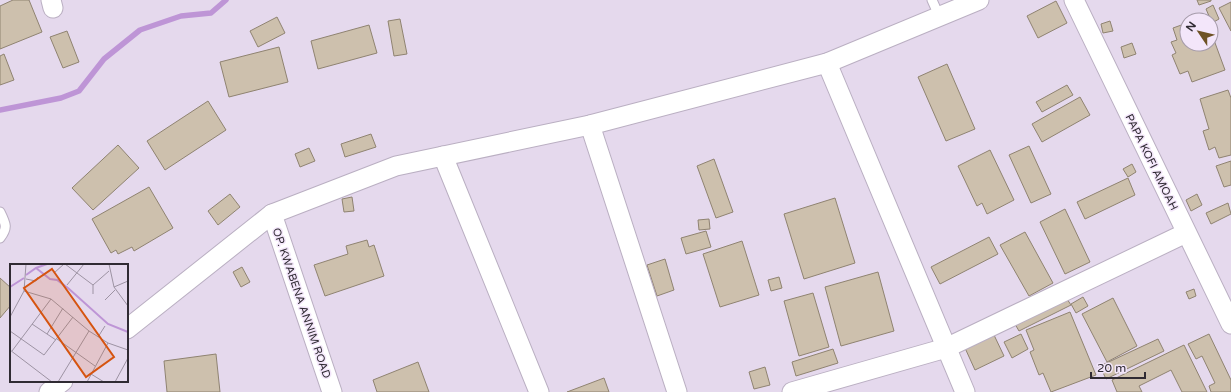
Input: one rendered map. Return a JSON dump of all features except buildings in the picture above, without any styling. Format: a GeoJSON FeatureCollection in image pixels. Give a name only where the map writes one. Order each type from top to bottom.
{"type":"FeatureCollection","features":[{"type":"Feature","properties":{"kind":"street"},"geometry":{"type":"LineString","coordinates":[[128,328],[272,214],[396,166],[590,125],[827,63],[940,18],[979,0]]}},
{"type":"Feature","properties":{"kind":"street","name":"PAPA KOFI AMOAH"},"geometry":{"type":"LineString","coordinates":[[1074,0],[1231,324]]}},
{"type":"Feature","properties":{"kind":"street"},"geometry":{"type":"LineString","coordinates":[[827,63],[965,392]]}},
{"type":"Feature","properties":{"kind":"street"},"geometry":{"type":"LineString","coordinates":[[590,125],[677,392]]}},
{"type":"Feature","properties":{"kind":"street"},"geometry":{"type":"LineString","coordinates":[[443,156],[539,392]]}},
{"type":"Feature","properties":{"kind":"street","name":"OP. KWABENA ANNIM ROAD"},"geometry":{"type":"LineString","coordinates":[[272,214],[332,392]]}},
{"type":"Feature","properties":{"kind":"street"},"geometry":{"type":"LineString","coordinates":[[792,392],[946,348],[1186,233]]}},
{"type":"Feature","properties":{"kind":"street"},"geometry":{"type":"LineString","coordinates":[[49,392],[61,382]]}},
{"type":"Feature","properties":{"kind":"lane"},"geometry":{"type":"LineString","coordinates":[[932,0],[940,18]]}},
{"type":"Feature","properties":{"kind":"lane"},"geometry":{"type":"LineString","coordinates":[[0,212],[6,225],[6,230],[0,238]]}},
{"type":"Feature","properties":{"kind":"waterway"},"geometry":{"type":"LineString","coordinates":[[0,110],[61,98],[79,91],[104,59],[140,30],[181,16],[211,13],[226,0]]}}]}
